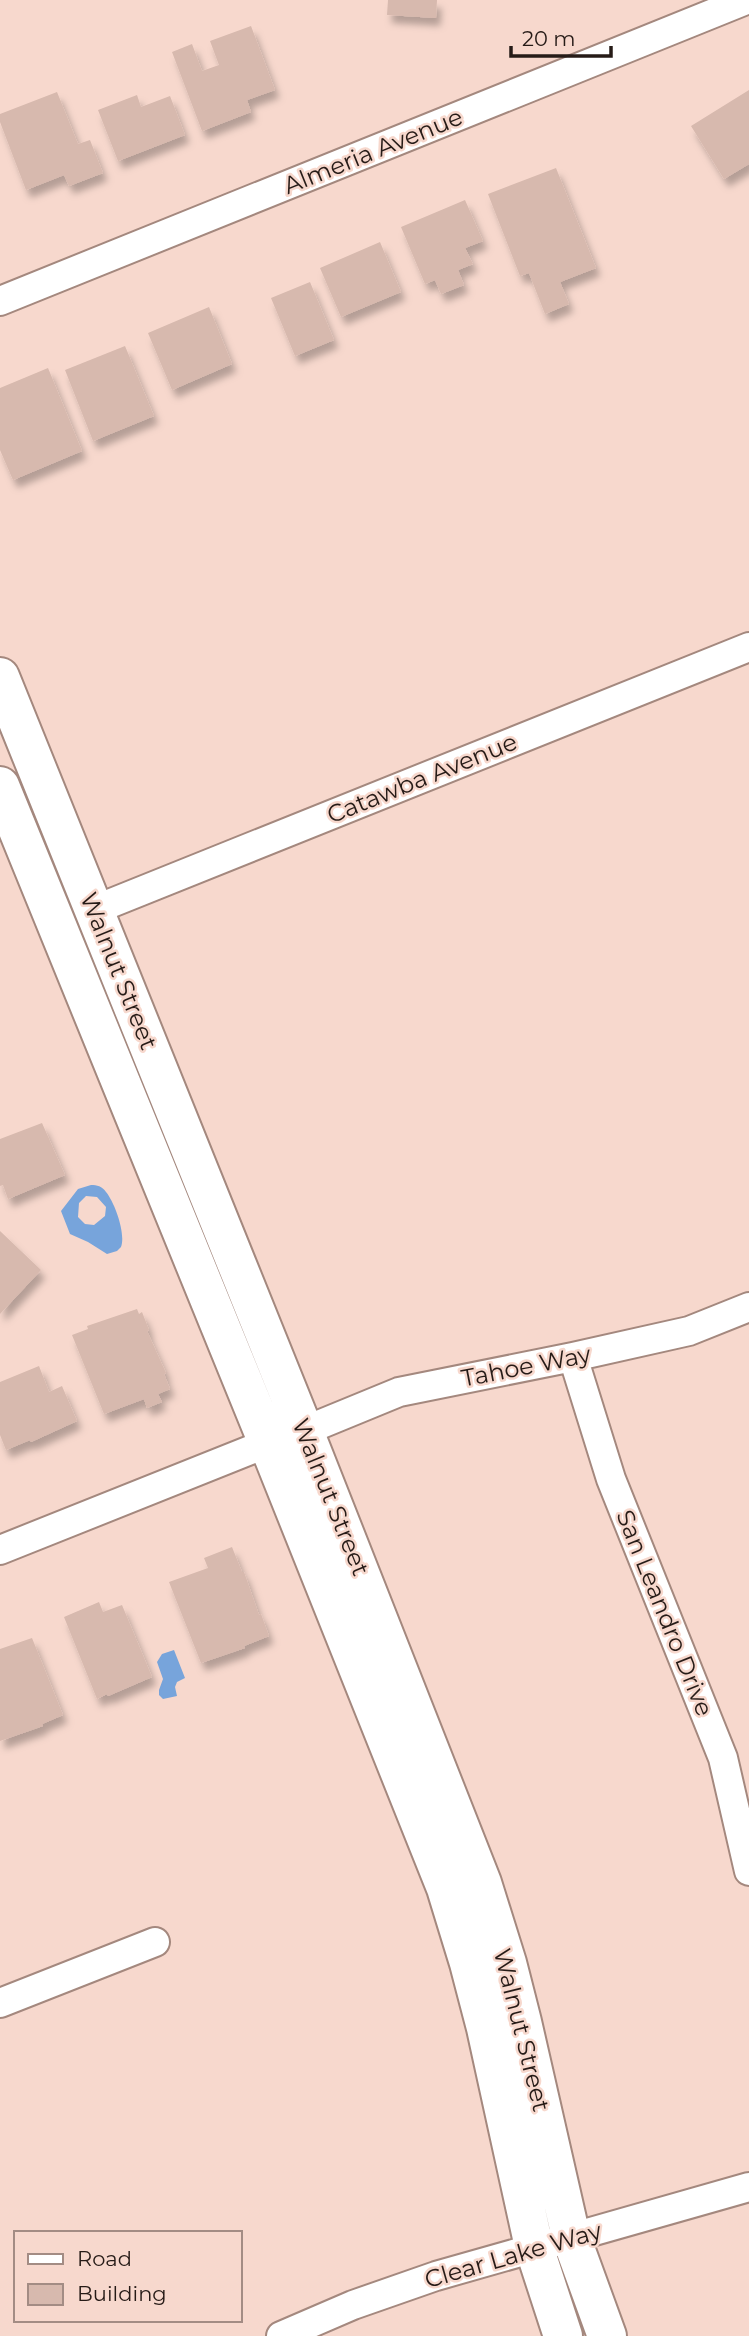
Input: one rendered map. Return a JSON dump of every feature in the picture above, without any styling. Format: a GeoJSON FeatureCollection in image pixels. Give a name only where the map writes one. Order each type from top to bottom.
{"type":"FeatureCollection","features":[{"type":"Feature","properties":{"kind":"street","name":"Almeria Avenue"},"geometry":{"type":"LineString","coordinates":[[0,301],[746,0]]}},
{"type":"Feature","properties":{"kind":"street","name":"Catawba Avenue"},"geometry":{"type":"LineString","coordinates":[[94,910],[749,647]]}},
{"type":"Feature","properties":{"kind":"street","name":"Walnut Street"},"geometry":{"type":"LineString","coordinates":[[0,677],[304,1431],[482,1883],[510,1975],[571,2237],[607,2336]]}},
{"type":"Feature","properties":{"kind":"street","name":"Walnut Street"},"geometry":{"type":"LineString","coordinates":[[0,786],[446,1888],[486,2028],[534,2247],[563,2336]]}},
{"type":"Feature","properties":{"kind":"street","name":"Tahoe Way"},"geometry":{"type":"LineString","coordinates":[[304,1431],[398,1392],[689,1331],[749,1307]]}},
{"type":"Feature","properties":{"kind":"street","name":"San Leandro Drive"},"geometry":{"type":"LineString","coordinates":[[573,1357],[611,1479],[723,1758],[748,1862]]}},
{"type":"Feature","properties":{"kind":"street"},"geometry":{"type":"LineString","coordinates":[[0,1549],[268,1443]]}},
{"type":"Feature","properties":{"kind":"street"},"geometry":{"type":"LineString","coordinates":[[0,2003],[155,1942]]}},
{"type":"Feature","properties":{"kind":"street","name":"Clear Lake Way"},"geometry":{"type":"LineString","coordinates":[[281,2336],[353,2305],[424,2280],[749,2187]]}},
{"type":"Feature","properties":{"kind":"water"},"geometry":{"type":"Polygon","coordinates":[[[97,1186],[103,1188],[109,1197],[119,1219],[122,1234],[121,1247],[117,1251],[107,1254],[70,1234],[61,1211],[78,1189],[97,1186]],[[86,1196],[79,1203],[78,1217],[85,1224],[94,1225],[105,1216],[106,1207],[97,1197],[86,1196]]]}},
{"type":"Feature","properties":{"kind":"water"},"geometry":{"type":"Polygon","coordinates":[[[174,1650],[185,1678],[177,1682],[177,1696],[163,1699],[159,1695],[163,1679],[157,1662],[162,1654],[174,1650]]]}},
{"type":"Feature","properties":{"kind":"building"},"geometry":{"type":"Polygon","coordinates":[[[388,0],[437,0],[436,18],[387,15],[388,0]]]}},
{"type":"Feature","properties":{"kind":"building"},"geometry":{"type":"Polygon","coordinates":[[[251,26],[275,90],[247,100],[251,112],[202,131],[172,52],[192,44],[202,71],[219,65],[210,41],[251,26]]]}},
{"type":"Feature","properties":{"kind":"building"},"geometry":{"type":"Polygon","coordinates":[[[749,90],[749,164],[724,179],[691,126],[749,90]]]}},
{"type":"Feature","properties":{"kind":"building"},"geometry":{"type":"Polygon","coordinates":[[[57,92],[78,144],[90,140],[103,173],[69,186],[64,175],[26,190],[0,122],[0,114],[57,92]]]}},
{"type":"Feature","properties":{"kind":"building"},"geometry":{"type":"Polygon","coordinates":[[[137,95],[141,107],[170,96],[185,135],[118,161],[98,110],[137,95]]]}},
{"type":"Feature","properties":{"kind":"building"},"geometry":{"type":"Polygon","coordinates":[[[556,168],[596,268],[560,282],[569,304],[545,314],[529,273],[520,276],[488,194],[556,168]]]}},
{"type":"Feature","properties":{"kind":"building"},"geometry":{"type":"Polygon","coordinates":[[[465,200],[483,241],[465,248],[473,264],[458,270],[464,285],[441,294],[435,280],[425,284],[401,227],[465,200]]]}},
{"type":"Feature","properties":{"kind":"building"},"geometry":{"type":"Polygon","coordinates":[[[380,242],[401,292],[341,317],[320,268],[380,242]]]}},
{"type":"Feature","properties":{"kind":"building"},"geometry":{"type":"Polygon","coordinates":[[[310,282],[334,340],[295,356],[271,298],[310,282]]]}},
{"type":"Feature","properties":{"kind":"building"},"geometry":{"type":"Polygon","coordinates":[[[209,307],[232,364],[172,390],[148,333],[209,307]]]}},
{"type":"Feature","properties":{"kind":"building"},"geometry":{"type":"Polygon","coordinates":[[[125,346],[154,416],[93,441],[65,370],[125,346]]]}},
{"type":"Feature","properties":{"kind":"building"},"geometry":{"type":"Polygon","coordinates":[[[48,368],[82,451],[13,480],[0,450],[0,388],[48,368]]]}},
{"type":"Feature","properties":{"kind":"building"},"geometry":{"type":"Polygon","coordinates":[[[42,1123],[65,1175],[8,1199],[3,1185],[0,1186],[0,1139],[42,1123]]]}},
{"type":"Feature","properties":{"kind":"building"},"geometry":{"type":"Polygon","coordinates":[[[0,1231],[41,1270],[0,1314],[0,1231]]]}},
{"type":"Feature","properties":{"kind":"building"},"geometry":{"type":"Polygon","coordinates":[[[137,1309],[139,1314],[142,1312],[170,1389],[158,1394],[162,1402],[147,1408],[144,1399],[104,1414],[72,1335],[88,1329],[87,1326],[137,1309]]]}},
{"type":"Feature","properties":{"kind":"building"},"geometry":{"type":"Polygon","coordinates":[[[39,1366],[49,1392],[62,1386],[77,1421],[6,1450],[0,1435],[0,1382],[39,1366]]]}},
{"type":"Feature","properties":{"kind":"building"},"geometry":{"type":"Polygon","coordinates":[[[232,1547],[269,1636],[244,1646],[245,1648],[201,1663],[169,1582],[208,1568],[204,1558],[232,1547]]]}},
{"type":"Feature","properties":{"kind":"building"},"geometry":{"type":"Polygon","coordinates":[[[99,1602],[103,1612],[122,1605],[152,1677],[97,1699],[64,1617],[99,1602]]]}},
{"type":"Feature","properties":{"kind":"building"},"geometry":{"type":"Polygon","coordinates":[[[32,1638],[63,1715],[42,1724],[43,1726],[0,1741],[0,1649],[32,1638]]]}}]}
